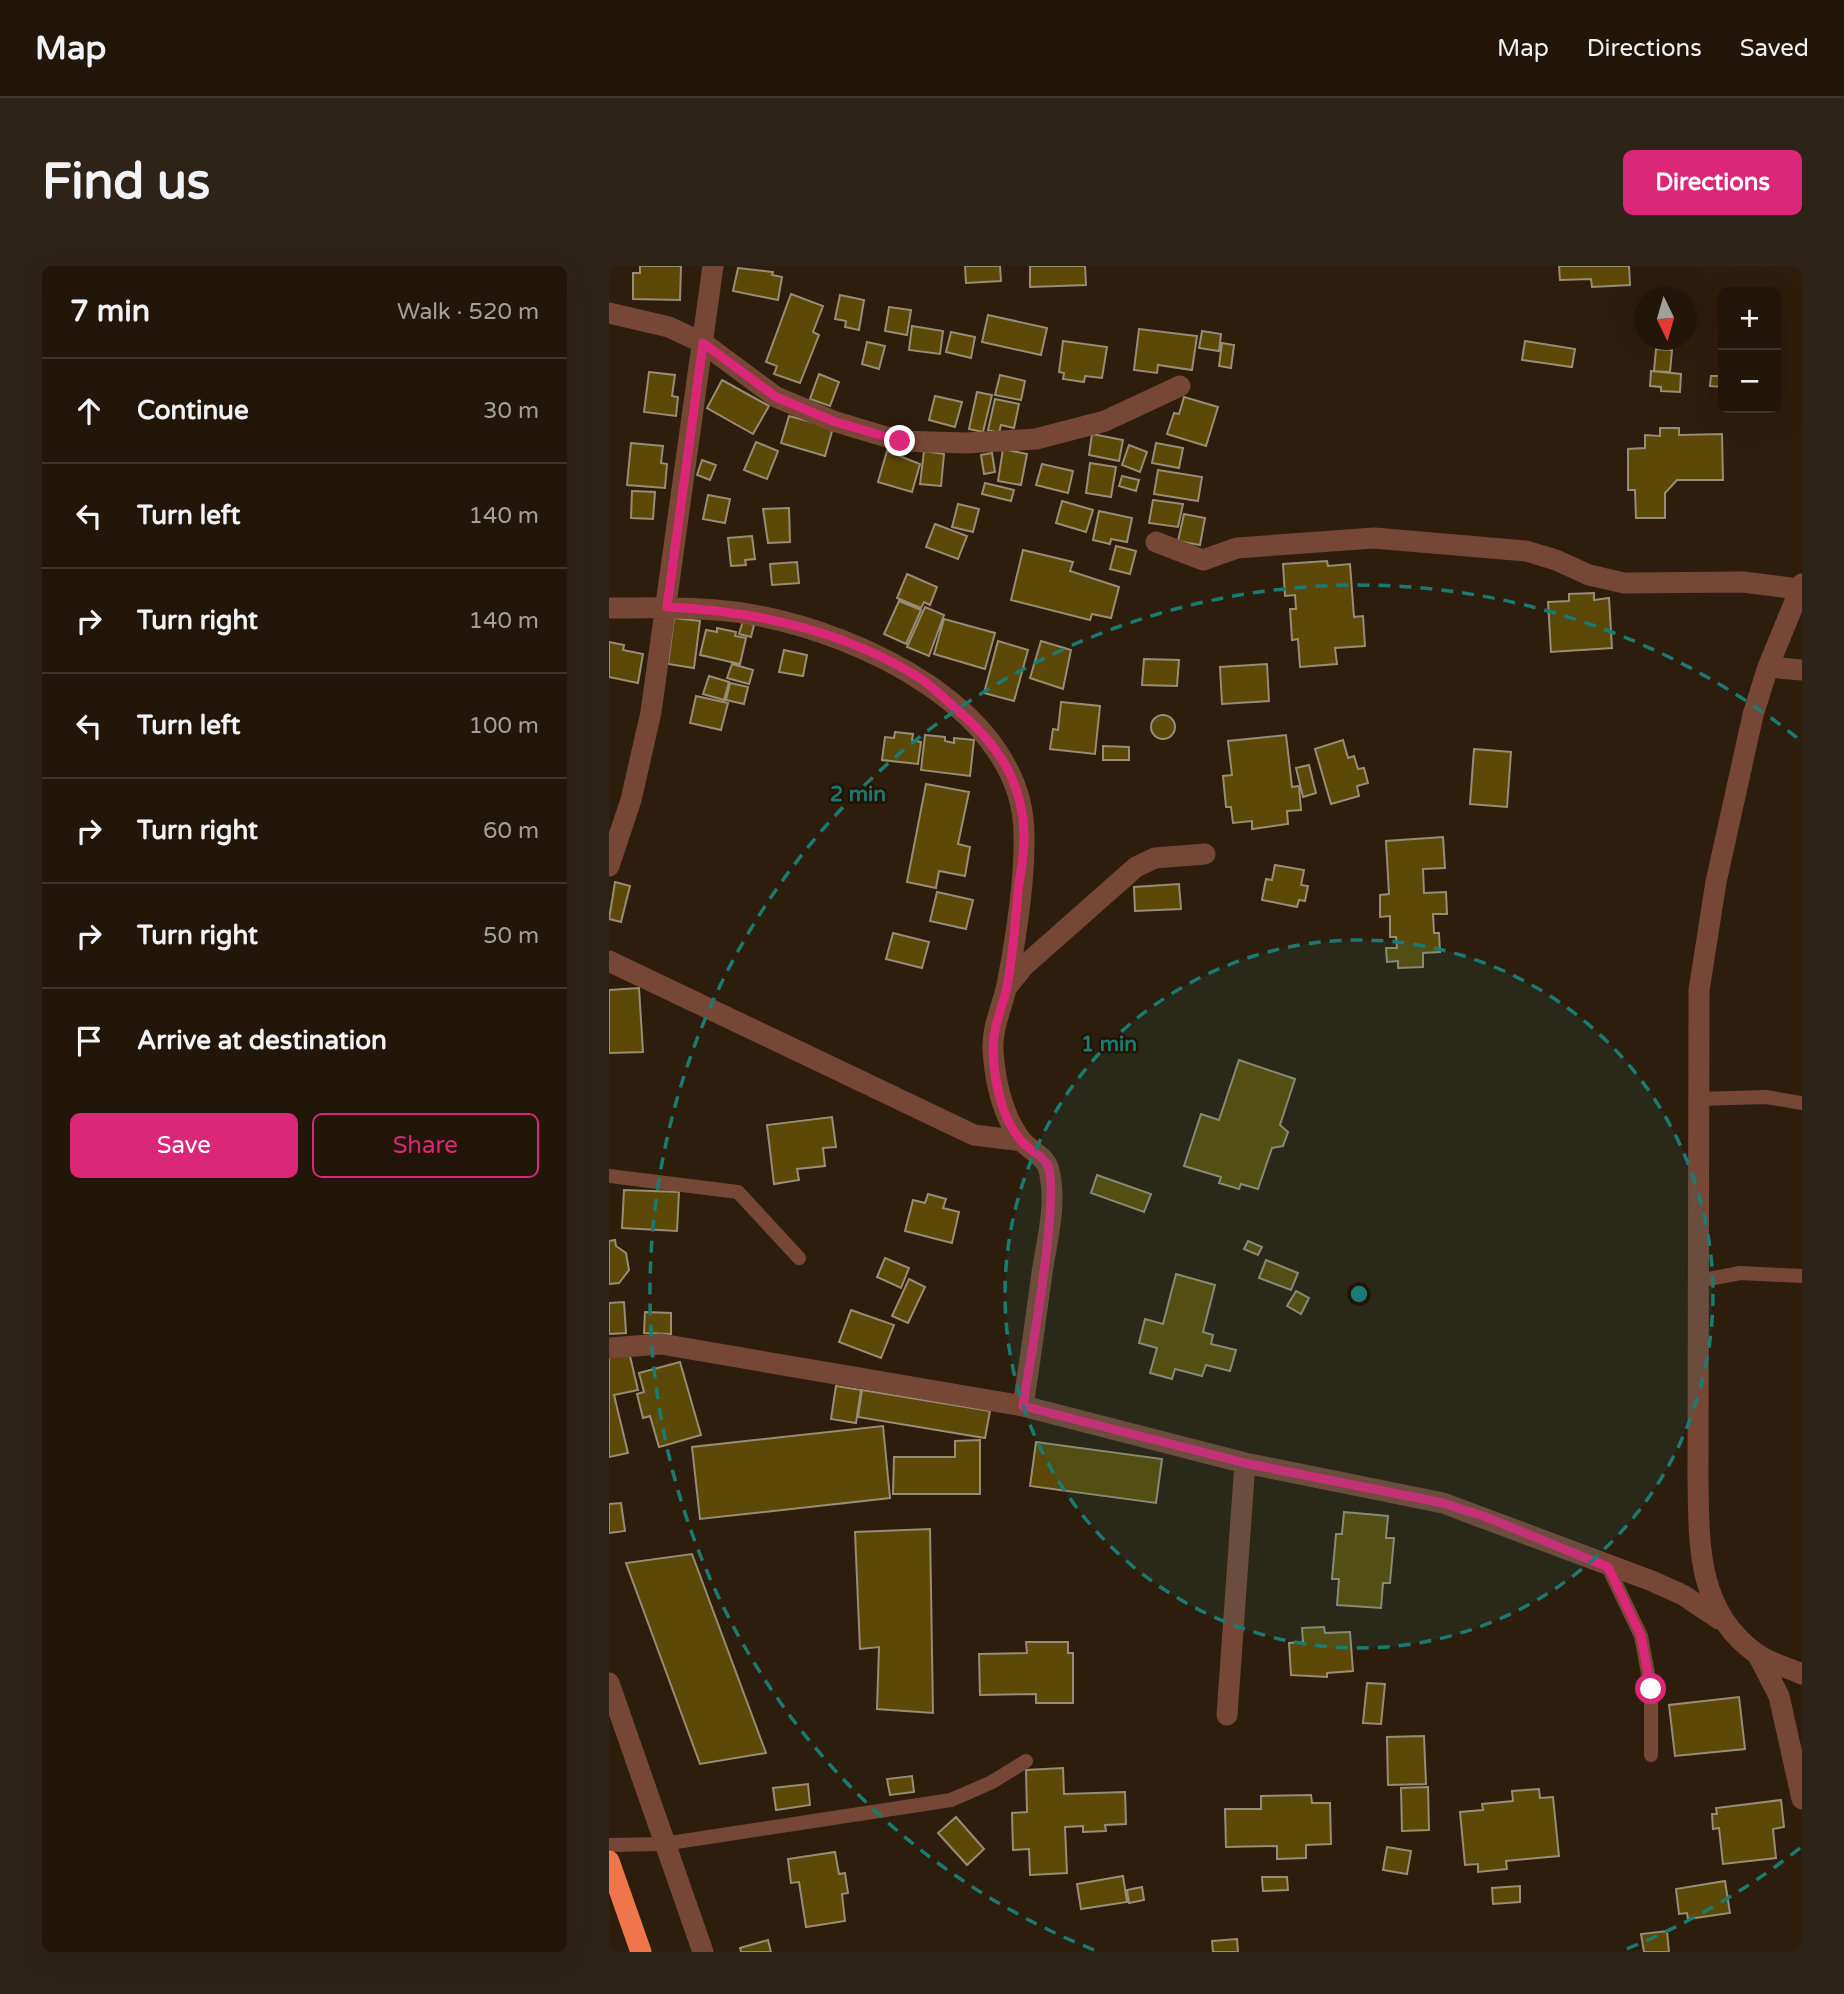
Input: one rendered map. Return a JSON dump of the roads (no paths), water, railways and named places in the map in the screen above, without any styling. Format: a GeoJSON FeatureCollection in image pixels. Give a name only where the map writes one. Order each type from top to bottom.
{"type":"FeatureCollection","features":[{"type":"Feature","properties":{"kind":"highway"},"geometry":{"type":"LineString","coordinates":[[609,1861],[641,1952]]}},
{"type":"Feature","properties":{"kind":"street"},"geometry":{"type":"LineString","coordinates":[[609,866],[631,800],[651,712],[713,266]]}},
{"type":"Feature","properties":{"kind":"street"},"geometry":{"type":"LineString","coordinates":[[609,313],[669,327],[703,343],[776,397],[833,421],[900,441],[966,443],[1036,439],[1105,421],[1180,386]]}},
{"type":"Feature","properties":{"kind":"street"},"geometry":{"type":"LineString","coordinates":[[1156,542],[1203,560],[1237,548],[1374,538],[1526,551],[1556,560],[1589,575],[1624,583],[1743,582],[1800,586],[1768,667],[1753,715],[1716,882],[1701,977],[1698,1099],[1699,1537],[1706,1581],[1719,1619]]}},
{"type":"Feature","properties":{"kind":"street"},"geometry":{"type":"LineString","coordinates":[[609,608],[667,607],[755,615],[863,647],[917,676],[980,729],[1004,760],[1021,796],[1024,836],[1006,989],[995,1018],[996,1081],[1004,1111],[1022,1141],[1047,1164],[1053,1200],[1023,1406]]}},
{"type":"Feature","properties":{"kind":"street"},"geometry":{"type":"LineString","coordinates":[[1768,667],[1802,670]]}},
{"type":"Feature","properties":{"kind":"street"},"geometry":{"type":"LineString","coordinates":[[1006,989],[1024,966],[1136,867],[1155,858],[1205,854]]}},
{"type":"Feature","properties":{"kind":"street"},"geometry":{"type":"LineString","coordinates":[[609,961],[974,1135],[1022,1141]]}},
{"type":"Feature","properties":{"kind":"street"},"geometry":{"type":"LineString","coordinates":[[609,1348],[661,1345],[1023,1406],[1245,1463],[1443,1503],[1486,1517],[1672,1590],[1719,1619],[1758,1655],[1802,1674]]}},
{"type":"Feature","properties":{"kind":"street"},"geometry":{"type":"LineString","coordinates":[[1227,1715],[1245,1463]]}},
{"type":"Feature","properties":{"kind":"street"},"geometry":{"type":"LineString","coordinates":[[1758,1655],[1779,1696],[1802,1799]]}},
{"type":"Feature","properties":{"kind":"street"},"geometry":{"type":"LineString","coordinates":[[609,1683],[663,1844],[703,1952]]}},
{"type":"Feature","properties":{"kind":"lane"},"geometry":{"type":"LineString","coordinates":[[1698,1099],[1766,1097],[1802,1103]]}},
{"type":"Feature","properties":{"kind":"lane"},"geometry":{"type":"LineString","coordinates":[[609,1176],[738,1192],[799,1258]]}},
{"type":"Feature","properties":{"kind":"lane"},"geometry":{"type":"LineString","coordinates":[[1698,1281],[1740,1273],[1802,1276]]}},
{"type":"Feature","properties":{"kind":"lane"},"geometry":{"type":"LineString","coordinates":[[1608,1567],[1641,1636],[1651,1689],[1651,1755]]}},
{"type":"Feature","properties":{"kind":"lane"},"geometry":{"type":"LineString","coordinates":[[609,1845],[663,1844],[951,1800],[992,1782],[1026,1761]]}}]}
